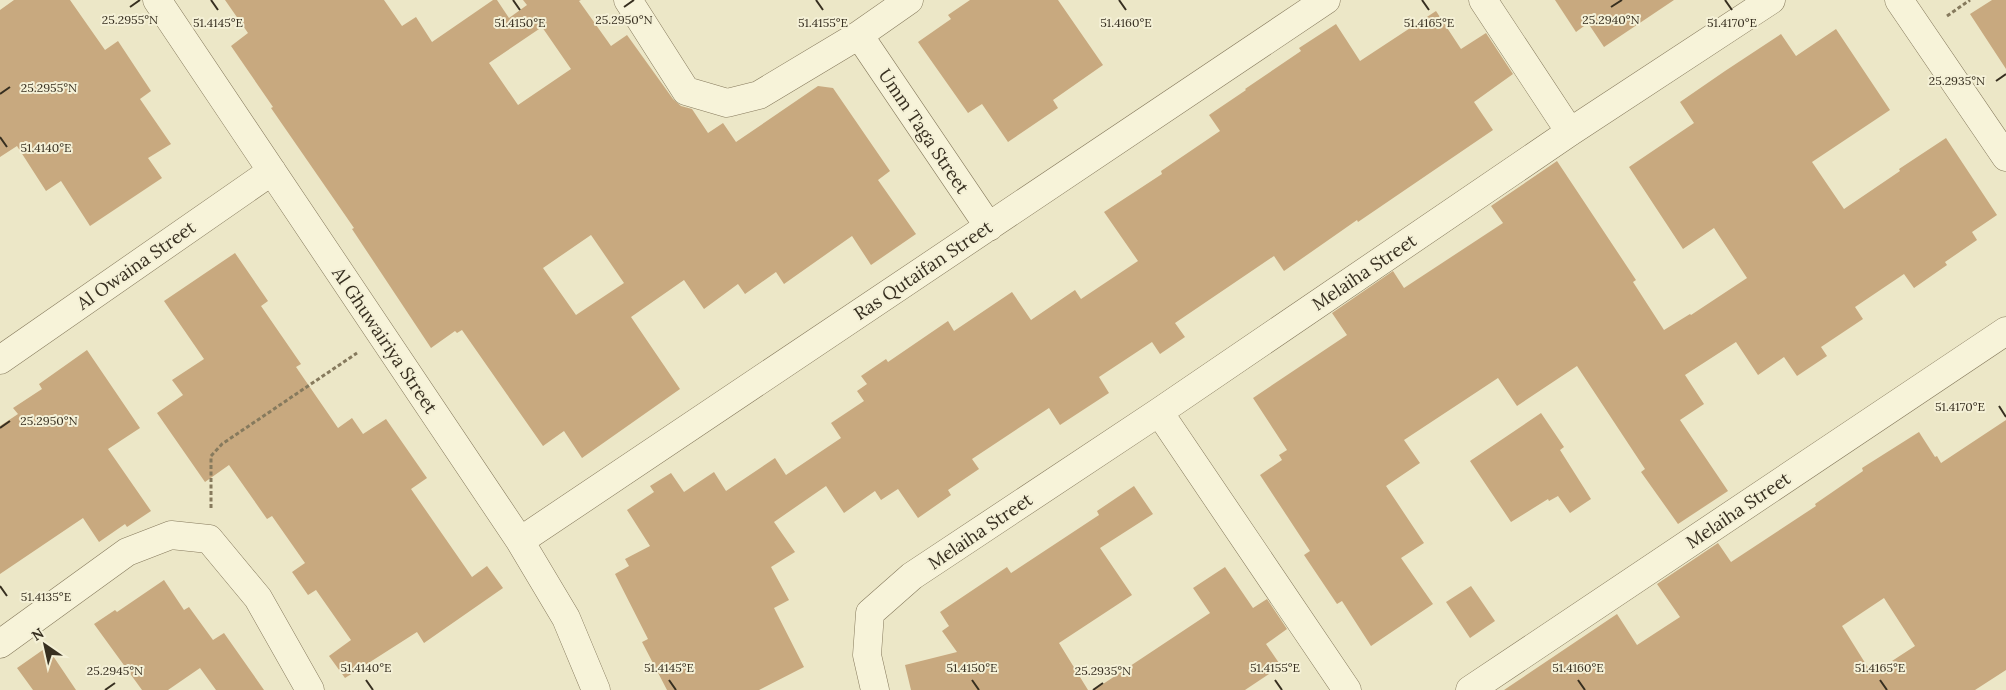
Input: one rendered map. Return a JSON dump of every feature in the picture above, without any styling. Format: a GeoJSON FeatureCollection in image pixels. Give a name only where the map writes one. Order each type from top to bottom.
{"type":"FeatureCollection","features":[{"type":"Feature","properties":{"kind":"street","name":"Al Ghuwairiya Street"},"geometry":{"type":"LineString","coordinates":[[157,0],[520,541],[566,618],[596,690]]}},
{"type":"Feature","properties":{"kind":"street"},"geometry":{"type":"LineString","coordinates":[[628,0],[686,91],[727,103],[759,95],[859,35],[909,0]]}},
{"type":"Feature","properties":{"kind":"street","name":"Ras Qutaifan Street"},"geometry":{"type":"LineString","coordinates":[[520,541],[1326,0]]}},
{"type":"Feature","properties":{"kind":"street"},"geometry":{"type":"LineString","coordinates":[[1483,0],[1570,132]]}},
{"type":"Feature","properties":{"kind":"street","name":"Melaiha Street"},"geometry":{"type":"LineString","coordinates":[[875,690],[867,655],[870,613],[912,576],[1159,412],[1570,132],[1771,0]]}},
{"type":"Feature","properties":{"kind":"street"},"geometry":{"type":"LineString","coordinates":[[1899,0],[2006,157]]}},
{"type":"Feature","properties":{"kind":"street","name":"Umm Taga Street"},"geometry":{"type":"LineString","coordinates":[[859,35],[988,226]]}},
{"type":"Feature","properties":{"kind":"street","name":"Al Owaina Street"},"geometry":{"type":"LineString","coordinates":[[0,360],[272,171]]}},
{"type":"Feature","properties":{"kind":"street","name":"Melaiha Street"},"geometry":{"type":"LineString","coordinates":[[1470,690],[2006,331]]}},
{"type":"Feature","properties":{"kind":"street"},"geometry":{"type":"LineString","coordinates":[[1159,412],[1346,690]]}},
{"type":"Feature","properties":{"kind":"street"},"geometry":{"type":"LineString","coordinates":[[0,644],[127,552],[171,535],[209,539],[258,598],[310,690]]}},
{"type":"Feature","properties":{"kind":"path"},"geometry":{"type":"LineString","coordinates":[[209,539],[211,456],[222,444],[382,336]]}},
{"type":"Feature","properties":{"kind":"building"},"geometry":{"type":"Polygon","coordinates":[[[14,0],[70,0],[105,50],[118,41],[151,91],[140,99],[171,144],[148,158],[162,178],[90,226],[61,181],[46,191],[17,146],[0,157],[0,10],[14,0]]]}},
{"type":"Feature","properties":{"kind":"building"},"geometry":{"type":"Polygon","coordinates":[[[225,0],[384,0],[402,26],[416,17],[432,42],[493,0],[497,0],[509,18],[527,5],[523,0],[581,0],[579,1],[611,46],[627,35],[673,99],[681,106],[692,109],[708,133],[723,123],[736,142],[818,86],[833,88],[890,171],[878,180],[916,234],[871,265],[852,236],[784,284],[776,272],[745,294],[738,284],[704,309],[684,280],[631,317],[680,389],[582,458],[564,431],[543,446],[462,330],[457,333],[455,331],[431,348],[352,229],[354,228],[271,108],[273,107],[231,46],[248,33],[225,0]],[[542,27],[489,63],[518,105],[571,69],[542,27]],[[591,235],[543,268],[576,315],[624,283],[591,235]]]}},
{"type":"Feature","properties":{"kind":"building"},"geometry":{"type":"Polygon","coordinates":[[[970,0],[1058,0],[1103,65],[1053,100],[1058,108],[1008,142],[982,104],[968,113],[918,42],[951,19],[948,15],[970,0]]]}},
{"type":"Feature","properties":{"kind":"building"},"geometry":{"type":"Polygon","coordinates":[[[1555,0],[1674,0],[1604,47],[1588,23],[1576,32],[1555,0]]]}},
{"type":"Feature","properties":{"kind":"building"},"geometry":{"type":"Polygon","coordinates":[[[1992,0],[2006,0],[2006,69],[1970,14],[1992,0]]]}},
{"type":"Feature","properties":{"kind":"building"},"geometry":{"type":"Polygon","coordinates":[[[1436,11],[1461,49],[1486,33],[1513,74],[1474,102],[1493,130],[1284,271],[1274,256],[1175,323],[1185,337],[1160,354],[1152,342],[1099,377],[1109,393],[1060,425],[1049,408],[972,459],[979,469],[948,490],[951,495],[918,518],[898,489],[881,500],[875,491],[844,513],[826,486],[774,522],[795,552],[771,567],[789,600],[774,608],[804,667],[759,690],[667,690],[642,642],[648,639],[615,574],[629,566],[625,559],[650,546],[627,510],[654,492],[650,486],[671,473],[684,492],[714,472],[726,491],[775,458],[786,475],[841,438],[831,423],[864,401],[857,391],[867,384],[861,376],[886,359],[888,362],[948,321],[954,331],[1012,292],[1031,320],[1075,290],[1081,299],[1138,261],[1104,212],[1162,174],[1161,171],[1220,131],[1209,115],[1301,51],[1299,48],[1336,24],[1360,61],[1436,11]]]}},
{"type":"Feature","properties":{"kind":"building"},"geometry":{"type":"Polygon","coordinates":[[[1836,29],[1890,110],[1812,162],[1844,209],[1946,138],[1997,215],[1972,232],[1977,240],[1945,262],[1947,265],[1914,288],[1904,274],[1855,307],[1863,319],[1821,347],[1827,356],[1797,376],[1784,357],[1758,375],[1736,342],[1685,375],[1704,404],[1680,420],[1728,491],[1678,524],[1641,472],[1645,469],[1577,366],[1517,406],[1498,378],[1404,440],[1420,463],[1386,486],[1424,543],[1401,558],[1433,604],[1371,646],[1342,601],[1337,604],[1304,555],[1310,551],[1260,475],[1282,460],[1279,455],[1287,450],[1253,398],[1347,335],[1332,313],[1393,271],[1404,288],[1503,223],[1491,206],[1557,161],[1636,280],[1633,282],[1664,330],[1691,315],[1747,278],[1714,228],[1683,249],[1629,167],[1694,123],[1680,102],[1725,71],[1781,34],[1796,56],[1836,29]]]}},
{"type":"Feature","properties":{"kind":"building"},"geometry":{"type":"Polygon","coordinates":[[[235,253],[268,301],[261,306],[301,364],[296,367],[338,428],[352,418],[363,434],[386,419],[427,478],[411,489],[472,577],[487,566],[503,588],[424,643],[417,632],[345,678],[329,656],[351,640],[316,590],[308,595],[292,572],[305,563],[272,516],[267,519],[229,465],[205,482],[157,413],[183,395],[172,380],[204,359],[164,301],[235,253]]]}},
{"type":"Feature","properties":{"kind":"building"},"geometry":{"type":"Polygon","coordinates":[[[87,350],[140,428],[108,449],[151,511],[127,527],[125,524],[99,542],[83,518],[0,574],[0,426],[18,414],[13,408],[42,389],[39,384],[87,350]]]}},
{"type":"Feature","properties":{"kind":"building"},"geometry":{"type":"Polygon","coordinates":[[[1541,413],[1564,447],[1560,450],[1591,499],[1570,513],[1558,496],[1549,501],[1548,499],[1511,522],[1470,461],[1541,413]]]}},
{"type":"Feature","properties":{"kind":"building"},"geometry":{"type":"Polygon","coordinates":[[[2006,420],[2006,670],[1975,690],[1504,690],[1617,614],[1637,645],[1680,617],[1657,584],[1718,543],[1731,562],[1816,506],[1815,504],[1863,471],[1862,468],[1919,432],[1941,463],[2006,420]],[[1884,598],[1842,626],[1872,674],[1915,646],[1884,598]]]}},
{"type":"Feature","properties":{"kind":"building"},"geometry":{"type":"Polygon","coordinates":[[[1134,486],[1153,514],[1100,548],[1132,595],[1059,643],[1088,690],[911,690],[905,665],[957,652],[942,631],[949,626],[940,612],[1007,567],[1011,573],[1099,515],[1097,511],[1134,486]]]}},
{"type":"Feature","properties":{"kind":"building"},"geometry":{"type":"Polygon","coordinates":[[[1225,567],[1253,608],[1267,599],[1287,629],[1266,644],[1281,666],[1245,690],[1094,690],[1210,613],[1193,588],[1225,567]]]}},
{"type":"Feature","properties":{"kind":"building"},"geometry":{"type":"Polygon","coordinates":[[[164,580],[184,610],[189,607],[213,640],[224,633],[264,690],[216,690],[200,668],[168,690],[142,690],[94,624],[115,610],[117,612],[164,580]]]}},
{"type":"Feature","properties":{"kind":"building"},"geometry":{"type":"Polygon","coordinates":[[[1471,586],[1495,621],[1470,638],[1446,602],[1471,586]]]}},
{"type":"Feature","properties":{"kind":"building"},"geometry":{"type":"Polygon","coordinates":[[[47,647],[76,690],[33,690],[17,668],[47,647]]]}}]}
